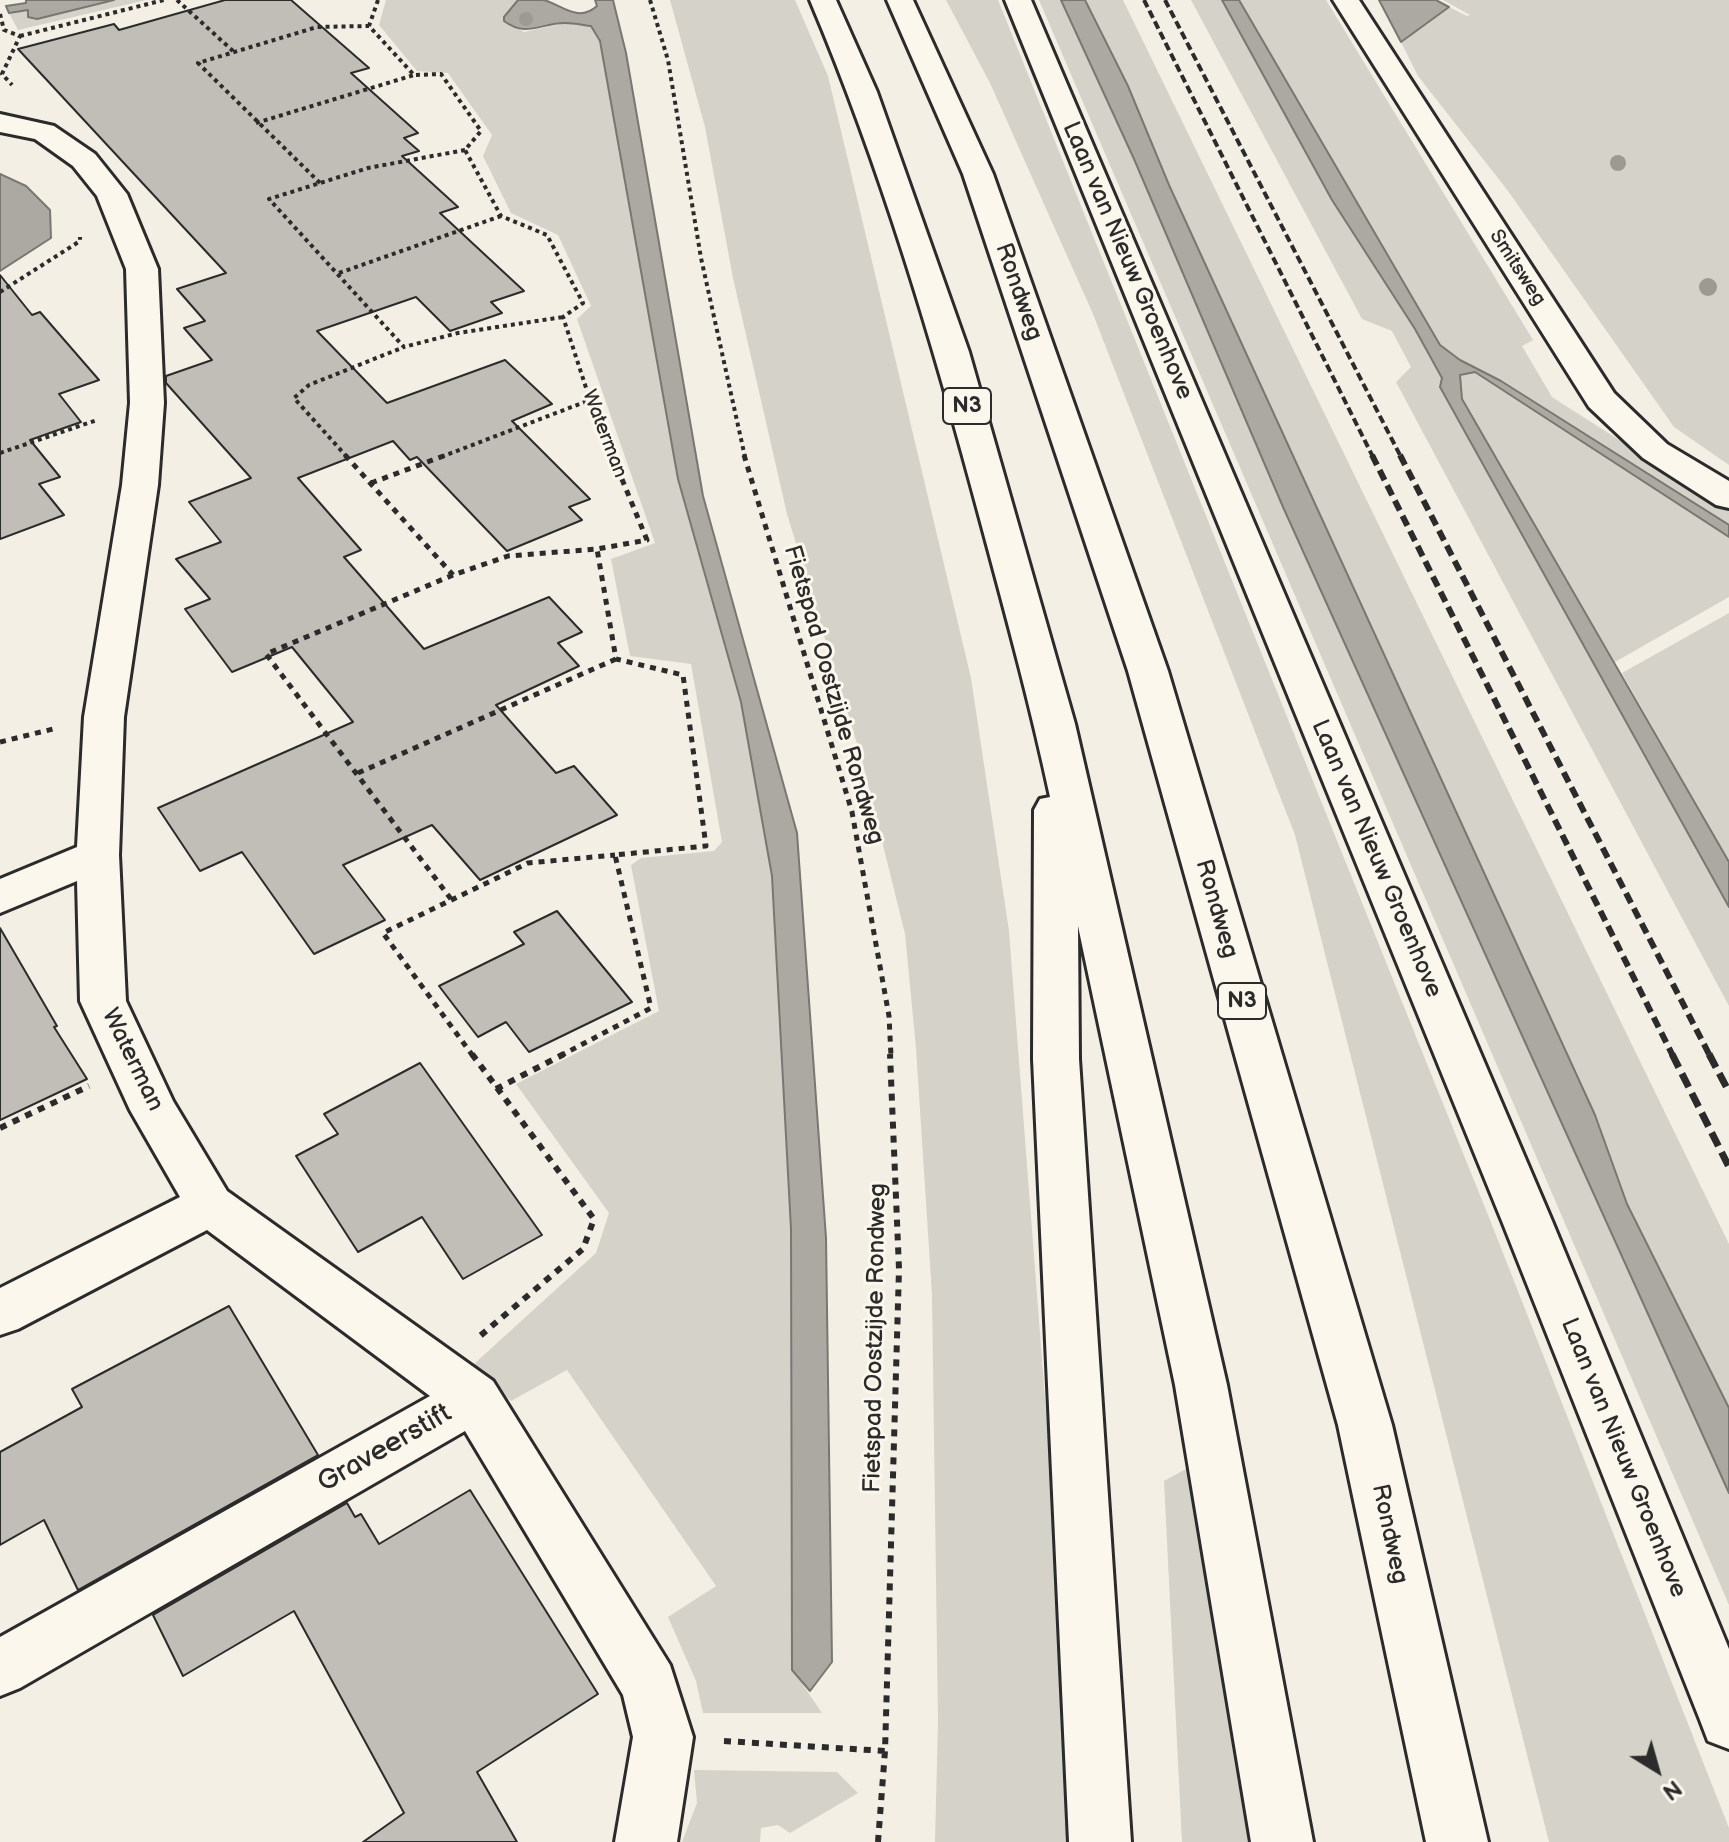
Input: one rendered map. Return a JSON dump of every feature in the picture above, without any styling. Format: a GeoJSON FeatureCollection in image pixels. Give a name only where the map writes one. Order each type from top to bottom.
{"type":"FeatureCollection","features":[{"type":"Feature","properties":{"kind":"main road","name":"N3"},"geometry":{"type":"LineString","coordinates":[[823,0],[863,92],[952,352],[1055,724],[1201,1385],[1282,1842]]}},
{"type":"Feature","properties":{"kind":"main road","name":"Rondweg"},"geometry":{"type":"LineString","coordinates":[[900,0],[978,174],[1148,671],[1365,1425],[1457,1842]]}},
{"type":"Feature","properties":{"kind":"main road","name":"Laan van Nieuw Groenhove"},"geometry":{"type":"LineString","coordinates":[[1018,0],[1527,1221],[1729,1720]]}},
{"type":"Feature","properties":{"kind":"main road","name":"Smitsweg"},"geometry":{"type":"LineString","coordinates":[[1346,0],[1601,400],[1655,451],[1729,497]]}},
{"type":"Feature","properties":{"kind":"main road","name":"Waterman"},"geometry":{"type":"LineString","coordinates":[[4,124],[44,132],[84,160],[112,194],[142,269],[147,403],[140,485],[104,717],[98,855],[103,1001],[154,1110],[210,1205],[456,1385]]}},
{"type":"Feature","properties":{"kind":"main road","name":"N3"},"geometry":{"type":"LineString","coordinates":[[1055,724],[1056,1059],[1100,1842]]}},
{"type":"Feature","properties":{"kind":"main road"},"geometry":{"type":"LineString","coordinates":[[0,897],[98,855]]}},
{"type":"Feature","properties":{"kind":"main road"},"geometry":{"type":"LineString","coordinates":[[0,1313],[210,1205]]}},
{"type":"Feature","properties":{"kind":"main road","name":"Graveerstift"},"geometry":{"type":"LineString","coordinates":[[0,1668],[456,1385],[649,1685],[663,1737],[646,1842]]}},
{"type":"Feature","properties":{"kind":"path"},"geometry":{"type":"LineString","coordinates":[[1,17],[4,30],[20,36],[164,0]]}},
{"type":"Feature","properties":{"kind":"path"},"geometry":{"type":"LineString","coordinates":[[177,0],[234,51]]}},
{"type":"Feature","properties":{"kind":"path"},"geometry":{"type":"LineString","coordinates":[[369,26],[378,0]]}},
{"type":"Feature","properties":{"kind":"path","name":"Fietspad Oostzijde Rondweg"},"geometry":{"type":"LineString","coordinates":[[650,0],[668,60],[701,258],[744,454],[852,812],[889,1016],[899,1269],[885,1751],[878,1842]]}},
{"type":"Feature","properties":{"kind":"path"},"geometry":{"type":"LineString","coordinates":[[321,183],[256,123],[198,63],[317,27],[369,26],[414,75]]}},
{"type":"Feature","properties":{"kind":"path"},"geometry":{"type":"LineString","coordinates":[[4,124],[32,108],[2,74],[20,36]]}},
{"type":"Feature","properties":{"kind":"path"},"geometry":{"type":"LineString","coordinates":[[256,123],[414,75],[441,74],[481,131],[465,150],[368,168],[269,199],[404,347]]}},
{"type":"Feature","properties":{"kind":"path"},"geometry":{"type":"LineString","coordinates":[[453,575],[294,398],[309,385],[404,347],[458,333],[563,317],[583,303],[547,235],[501,216],[465,150]]}},
{"type":"Feature","properties":{"kind":"path"},"geometry":{"type":"LineString","coordinates":[[339,274],[501,216]]}},
{"type":"Feature","properties":{"kind":"path"},"geometry":{"type":"LineString","coordinates":[[0,292],[80,241],[80,229]]}},
{"type":"Feature","properties":{"kind":"path","name":"Waterman"},"geometry":{"type":"LineString","coordinates":[[358,773],[266,654],[453,575],[508,556],[597,549],[647,540],[590,400],[563,317]]}},
{"type":"Feature","properties":{"kind":"path"},"geometry":{"type":"LineString","coordinates":[[371,483],[590,400]]}},
{"type":"Feature","properties":{"kind":"path"},"geometry":{"type":"LineString","coordinates":[[0,453],[147,403]]}},
{"type":"Feature","properties":{"kind":"path"},"geometry":{"type":"LineString","coordinates":[[597,549],[616,659]]}},
{"type":"Feature","properties":{"kind":"path"},"geometry":{"type":"LineString","coordinates":[[451,899],[358,773],[616,659],[683,675],[706,846],[528,863],[383,933],[594,1219],[583,1249],[456,1385]]}},
{"type":"Feature","properties":{"kind":"path"},"geometry":{"type":"LineString","coordinates":[[496,1089],[651,1008],[615,855]]}},
{"type":"Feature","properties":{"kind":"path"},"geometry":{"type":"LineString","coordinates":[[0,1128],[97,1082],[154,1110]]}},
{"type":"Feature","properties":{"kind":"path"},"geometry":{"type":"LineString","coordinates":[[663,1737],[885,1751]]}},
{"type":"Feature","properties":{"kind":"shaded area"},"geometry":{"type":"Polygon","coordinates":[[[26,0],[114,0],[37,19],[28,17],[28,10],[9,13],[6,6],[26,3],[26,0]]]}},
{"type":"Feature","properties":{"kind":"shaded area"},"geometry":{"type":"Polygon","coordinates":[[[114,0],[146,0],[18,30],[9,13],[28,10],[46,17],[114,0]]]}},
{"type":"Feature","properties":{"kind":"shaded area"},"geometry":{"type":"Polygon","coordinates":[[[386,0],[518,0],[504,18],[524,32],[566,23],[591,26],[600,41],[678,479],[741,702],[772,876],[791,1229],[792,1669],[822,1713],[703,1713],[696,1681],[668,1617],[716,1586],[567,1370],[511,1401],[474,1364],[596,1253],[609,1213],[516,1084],[659,1011],[631,865],[641,858],[714,851],[722,842],[691,664],[630,656],[611,559],[655,543],[577,319],[591,306],[558,235],[511,213],[483,156],[492,135],[448,73],[417,71],[379,25],[386,0]]]}},
{"type":"Feature","properties":{"kind":"shaded area"},"geometry":{"type":"Polygon","coordinates":[[[518,0],[544,0],[583,13],[597,6],[595,0],[613,0],[626,53],[703,496],[797,833],[826,1238],[832,1662],[810,1691],[792,1670],[791,1229],[772,876],[741,702],[678,479],[600,41],[591,26],[565,23],[527,29],[512,26],[504,21],[504,17],[518,0]]]}},
{"type":"Feature","properties":{"kind":"shaded area"},"geometry":{"type":"Polygon","coordinates":[[[670,0],[795,0],[828,76],[971,678],[1009,931],[1067,1684],[1073,1842],[935,1842],[938,1722],[932,1295],[916,1048],[905,934],[862,760],[787,514],[733,278],[705,127],[670,0]]]}},
{"type":"Feature","properties":{"kind":"shaded area"},"geometry":{"type":"Polygon","coordinates":[[[946,0],[998,0],[1492,1225],[1729,1828],[1729,1842],[1549,1842],[1295,835],[1093,314],[990,83],[946,0]]]}},
{"type":"Feature","properties":{"kind":"shaded area"},"geometry":{"type":"Polygon","coordinates":[[[1039,0],[1061,0],[1134,159],[1283,507],[1729,1493],[1729,1605],[1039,0]]]}},
{"type":"Feature","properties":{"kind":"shaded area"},"geometry":{"type":"Polygon","coordinates":[[[1061,0],[1085,0],[1128,86],[1169,185],[1595,1115],[1627,1204],[1729,1408],[1729,1493],[1283,507],[1134,159],[1061,0]]]}},
{"type":"Feature","properties":{"kind":"shaded area"},"geometry":{"type":"Polygon","coordinates":[[[1085,0],[1123,0],[1729,1244],[1729,1408],[1627,1204],[1595,1115],[1169,185],[1128,86],[1085,0]]]}},
{"type":"Feature","properties":{"kind":"shaded area"},"geometry":{"type":"Polygon","coordinates":[[[1191,0],[1222,0],[1332,200],[1415,329],[1729,907],[1729,1006],[1396,382],[1411,367],[1392,331],[1362,319],[1191,0]]]}},
{"type":"Feature","properties":{"kind":"shaded area"},"geometry":{"type":"Polygon","coordinates":[[[1222,0],[1239,0],[1440,345],[1729,525],[1729,537],[1475,372],[1460,375],[1462,399],[1729,862],[1729,907],[1440,387],[1442,378],[1415,329],[1332,200],[1222,0]]]}},
{"type":"Feature","properties":{"kind":"shaded area"},"geometry":{"type":"Polygon","coordinates":[[[1239,0],[1326,0],[1533,340],[1522,346],[1552,397],[1729,510],[1729,524],[1440,345],[1239,0]]]}},
{"type":"Feature","properties":{"kind":"shaded area"},"geometry":{"type":"Polygon","coordinates":[[[1379,0],[1436,0],[1449,7],[1401,42],[1379,0]]]}},
{"type":"Feature","properties":{"kind":"shaded area"},"geometry":{"type":"Polygon","coordinates":[[[1443,0],[1729,0],[1729,465],[1674,427],[1508,191],[1418,76],[1401,42],[1449,7],[1470,15],[1443,0]]]}},
{"type":"Feature","properties":{"kind":"shaded area"},"geometry":{"type":"Polygon","coordinates":[[[0,174],[26,186],[50,210],[51,238],[0,271],[0,174]]]}},
{"type":"Feature","properties":{"kind":"shaded area"},"geometry":{"type":"Polygon","coordinates":[[[1467,371],[1475,372],[1729,537],[1729,597],[1615,662],[1462,399],[1459,378],[1467,371]]]}},
{"type":"Feature","properties":{"kind":"shaded area"},"geometry":{"type":"Polygon","coordinates":[[[1729,613],[1729,862],[1622,673],[1729,613]]]}},
{"type":"Feature","properties":{"kind":"shaded area"},"geometry":{"type":"Polygon","coordinates":[[[1191,1466],[1255,1842],[1182,1842],[1164,1481],[1191,1466]]]}},
{"type":"Feature","properties":{"kind":"shaded area"},"geometry":{"type":"Polygon","coordinates":[[[694,1770],[837,1772],[858,1793],[790,1833],[778,1825],[761,1828],[760,1842],[682,1842],[697,1803],[694,1770]]]}},
{"type":"Feature","properties":{"kind":"building"},"geometry":{"type":"Polygon","coordinates":[[[225,0],[291,0],[369,68],[351,73],[418,133],[404,138],[419,151],[402,156],[458,207],[440,213],[524,291],[491,302],[502,313],[450,331],[416,297],[317,331],[387,403],[505,360],[552,404],[512,421],[590,499],[569,507],[582,520],[507,551],[417,457],[410,460],[393,441],[298,478],[361,550],[344,557],[424,649],[549,597],[582,632],[558,643],[579,666],[496,705],[556,773],[574,766],[617,815],[480,880],[432,825],[343,865],[385,920],[314,954],[242,852],[200,871],[158,808],[353,722],[292,647],[232,672],[185,609],[210,599],[176,559],[221,542],[189,502],[251,478],[166,383],[166,376],[212,360],[184,328],[205,321],[177,289],[226,273],[18,49],[114,24],[119,30],[225,0]]]}},
{"type":"Feature","properties":{"kind":"building"},"geometry":{"type":"Polygon","coordinates":[[[0,275],[32,315],[40,312],[99,380],[59,394],[81,422],[30,440],[60,477],[39,484],[64,515],[0,539],[0,275]]]}},
{"type":"Feature","properties":{"kind":"building"},"geometry":{"type":"Polygon","coordinates":[[[557,911],[632,1002],[529,1052],[506,1022],[478,1037],[439,986],[524,944],[514,932],[557,911]]]}},
{"type":"Feature","properties":{"kind":"building"},"geometry":{"type":"Polygon","coordinates":[[[0,928],[57,1026],[54,1027],[87,1079],[0,1120],[0,928]]]}},
{"type":"Feature","properties":{"kind":"building"},"geometry":{"type":"Polygon","coordinates":[[[420,1063],[542,1235],[463,1279],[422,1217],[358,1252],[296,1156],[338,1134],[324,1114],[420,1063]]]}},
{"type":"Feature","properties":{"kind":"building"},"geometry":{"type":"Polygon","coordinates":[[[229,1306],[318,1455],[78,1590],[44,1520],[0,1545],[0,1452],[82,1407],[72,1389],[229,1306]]]}},
{"type":"Feature","properties":{"kind":"building"},"geometry":{"type":"Polygon","coordinates":[[[470,1490],[598,1694],[477,1772],[517,1842],[363,1842],[404,1813],[294,1611],[183,1676],[153,1615],[347,1503],[355,1517],[361,1514],[379,1544],[470,1490]]]}},
{"type":"Feature","properties":{"kind":"railway"},"geometry":{"type":"LineString","coordinates":[[1144,0],[1373,457]]}},
{"type":"Feature","properties":{"kind":"railway"},"geometry":{"type":"LineString","coordinates":[[1165,0],[1401,457]]}},
{"type":"Feature","properties":{"kind":"railway"},"geometry":{"type":"LineString","coordinates":[[1372,455],[1673,1056]]}},
{"type":"Feature","properties":{"kind":"railway"},"geometry":{"type":"LineString","coordinates":[[1400,455],[1710,1056]]}},
{"type":"Feature","properties":{"kind":"railway"},"geometry":{"type":"LineString","coordinates":[[1672,1054],[1729,1167]]}},
{"type":"Feature","properties":{"kind":"railway"},"geometry":{"type":"LineString","coordinates":[[1709,1054],[1729,1092]]}}]}
